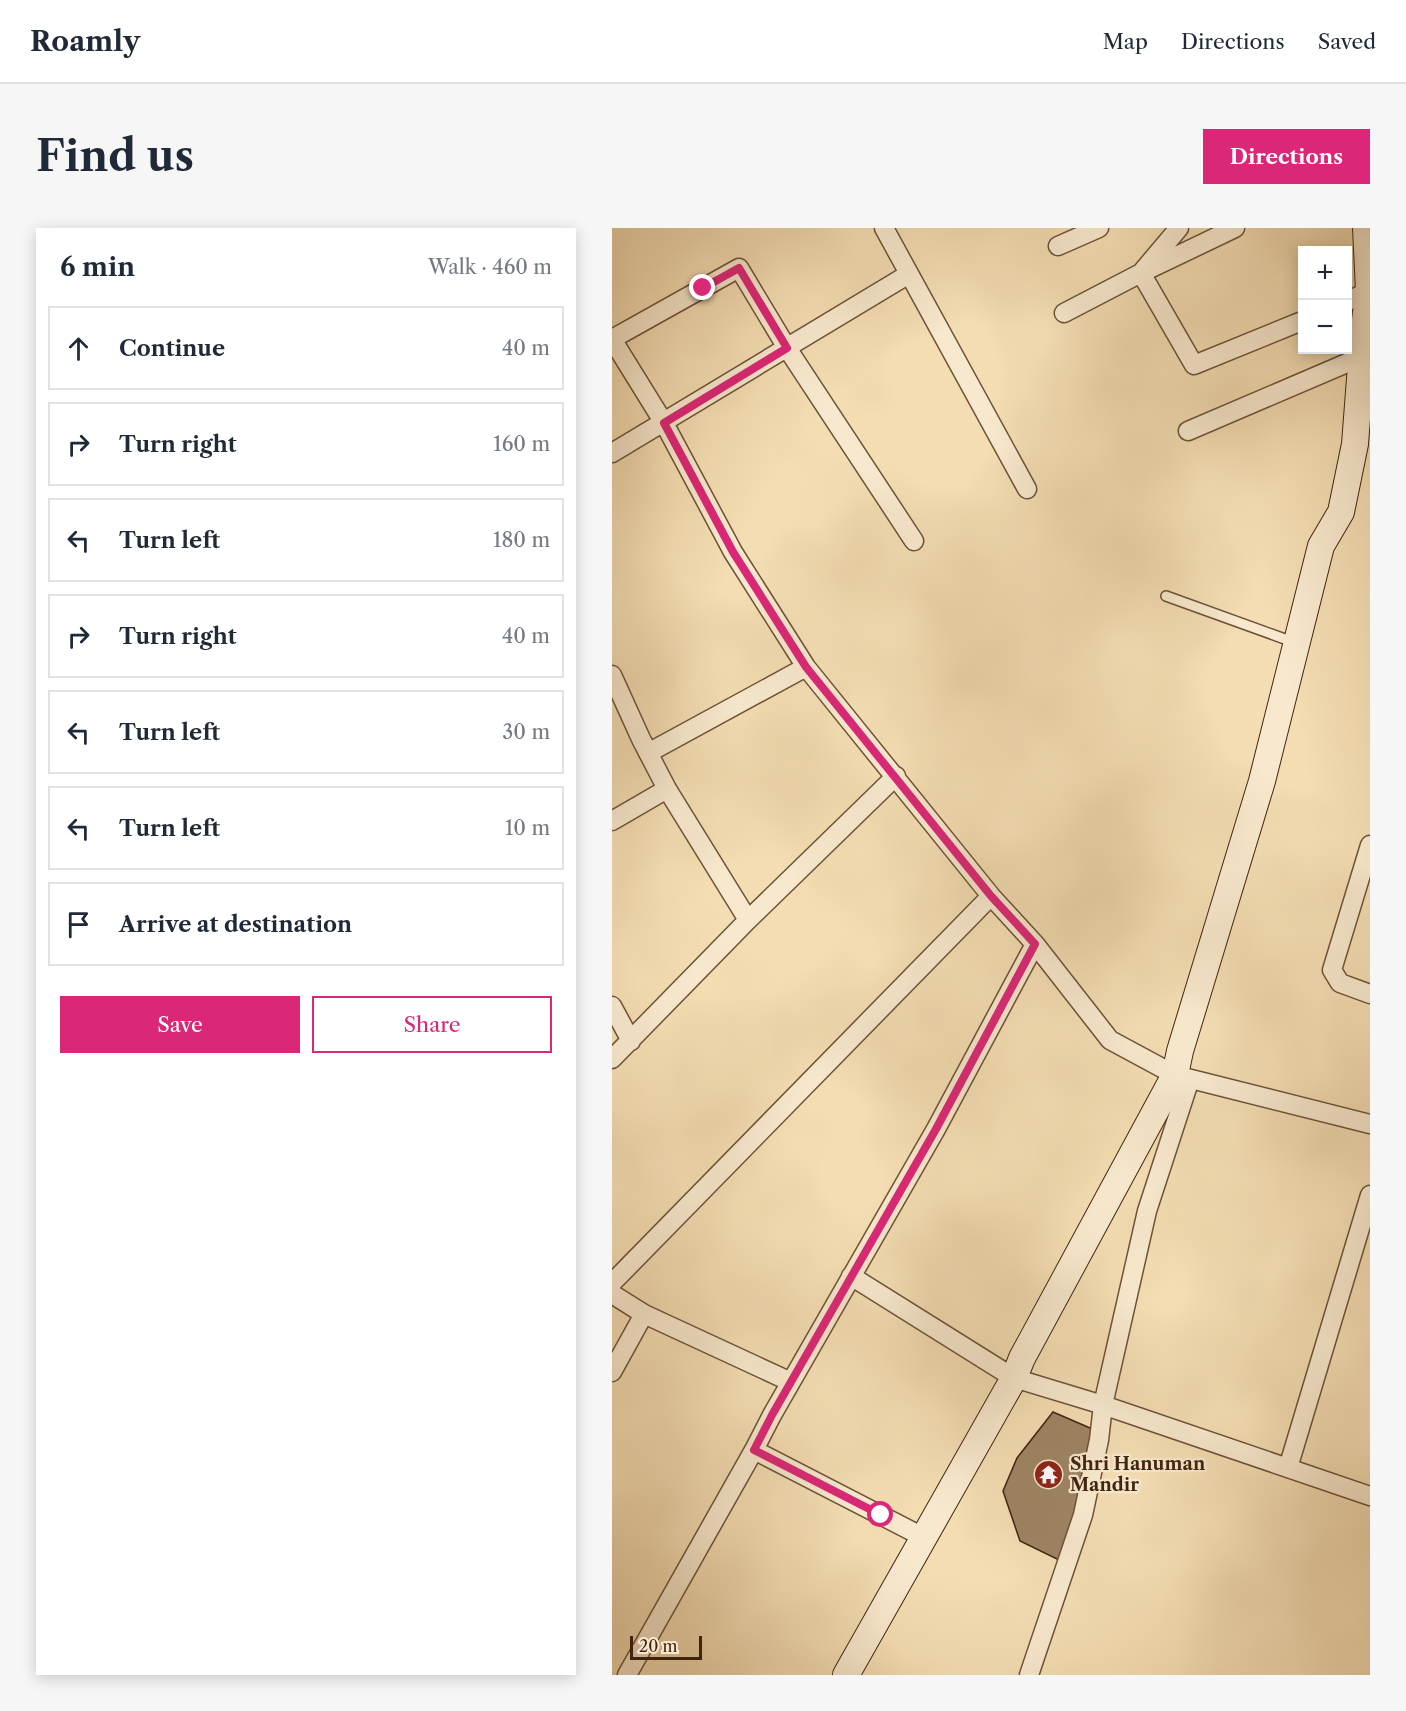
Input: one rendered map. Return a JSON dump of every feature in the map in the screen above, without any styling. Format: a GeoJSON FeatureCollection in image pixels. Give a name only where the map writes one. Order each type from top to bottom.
{"type":"FeatureCollection","features":[{"type":"Feature","properties":{"kind":"street"},"geometry":{"type":"LineString","coordinates":[[884,228],[1027,489]]}},
{"type":"Feature","properties":{"kind":"street"},"geometry":{"type":"LineString","coordinates":[[1058,246],[1099,228]]}},
{"type":"Feature","properties":{"kind":"street"},"geometry":{"type":"LineString","coordinates":[[1141,273],[1179,228]]}},
{"type":"Feature","properties":{"kind":"street"},"geometry":{"type":"LineString","coordinates":[[1064,313],[1235,228]]}},
{"type":"Feature","properties":{"kind":"street"},"geometry":{"type":"LineString","coordinates":[[1029,1675],[1083,1515],[1099,1440],[1103,1406],[1147,1211],[1183,1077],[1184,1040],[1262,781],[1321,546],[1341,512],[1354,444],[1361,357],[1367,325],[1369,291],[1366,228]]}},
{"type":"Feature","properties":{"kind":"street"},"geometry":{"type":"LineString","coordinates":[[914,541],[787,348],[739,268],[612,339],[664,423],[733,552],[806,667],[991,896],[1035,944],[1110,1040],[1183,1077],[1370,1124]]}},
{"type":"Feature","properties":{"kind":"street"},"geometry":{"type":"LineString","coordinates":[[1141,273],[1194,365],[1298,323]]}},
{"type":"Feature","properties":{"kind":"street"},"geometry":{"type":"LineString","coordinates":[[612,453],[909,274]]}},
{"type":"Feature","properties":{"kind":"street"},"geometry":{"type":"LineString","coordinates":[[1349,300],[1369,291]]}},
{"type":"Feature","properties":{"kind":"street"},"geometry":{"type":"LineString","coordinates":[[1188,431],[1361,357]]}},
{"type":"Feature","properties":{"kind":"street"},"geometry":{"type":"LineString","coordinates":[[648,753],[806,667]]}},
{"type":"Feature","properties":{"kind":"street"},"geometry":{"type":"LineString","coordinates":[[612,675],[667,789],[748,920]]}},
{"type":"Feature","properties":{"kind":"street"},"geometry":{"type":"LineString","coordinates":[[612,1059],[748,920],[896,776]]}},
{"type":"Feature","properties":{"kind":"street"},"geometry":{"type":"LineString","coordinates":[[612,821],[667,789]]}},
{"type":"Feature","properties":{"kind":"street"},"geometry":{"type":"LineString","coordinates":[[1370,845],[1332,970],[1340,982],[1370,994]]}},
{"type":"Feature","properties":{"kind":"street"},"geometry":{"type":"LineString","coordinates":[[612,1283],[991,896]]}},
{"type":"Feature","properties":{"kind":"street"},"geometry":{"type":"LineString","coordinates":[[627,1675],[936,1129],[1035,944]]}},
{"type":"Feature","properties":{"kind":"street"},"geometry":{"type":"LineString","coordinates":[[612,1006],[632,1041]]}},
{"type":"Feature","properties":{"kind":"street"},"geometry":{"type":"LineString","coordinates":[[846,1675],[1014,1378],[1022,1358],[1183,1077]]}},
{"type":"Feature","properties":{"kind":"street"},"geometry":{"type":"LineString","coordinates":[[1288,1468],[1370,1194]]}},
{"type":"Feature","properties":{"kind":"street"},"geometry":{"type":"LineString","coordinates":[[851,1276],[1014,1378],[1370,1496]]}},
{"type":"Feature","properties":{"kind":"street"},"geometry":{"type":"LineString","coordinates":[[612,1294],[644,1314],[791,1382]]}},
{"type":"Feature","properties":{"kind":"street"},"geometry":{"type":"LineString","coordinates":[[612,1372],[644,1314]]}},
{"type":"Feature","properties":{"kind":"street"},"geometry":{"type":"LineString","coordinates":[[754,1450],[923,1537]]}},
{"type":"Feature","properties":{"kind":"street"},"geometry":{"type":"LineString","coordinates":[[612,1671],[618,1675]]}},
{"type":"Feature","properties":{"kind":"lane"},"geometry":{"type":"LineString","coordinates":[[1166,596],[1297,644]]}},
{"type":"Feature","properties":{"kind":"building","name":"Shri Hanuman Mandir"},"geometry":{"type":"Polygon","coordinates":[[[1053,1412],[1097,1431],[1063,1562],[1020,1541],[1003,1491],[1017,1458],[1053,1412]]]}},
{"type":"Feature","properties":{"kind":"place","name":"Shri Hanuman Mandir"},"geometry":{"type":"Point","coordinates":[1049,1474]}},
{"type":"Feature","properties":{"kind":"route"},"geometry":{"type":"LineString","coordinates":[[703,288],[739,268],[787,348],[664,423],[733,552],[806,667],[991,896],[1035,944],[936,1129],[754,1450],[881,1515]]}}]}
